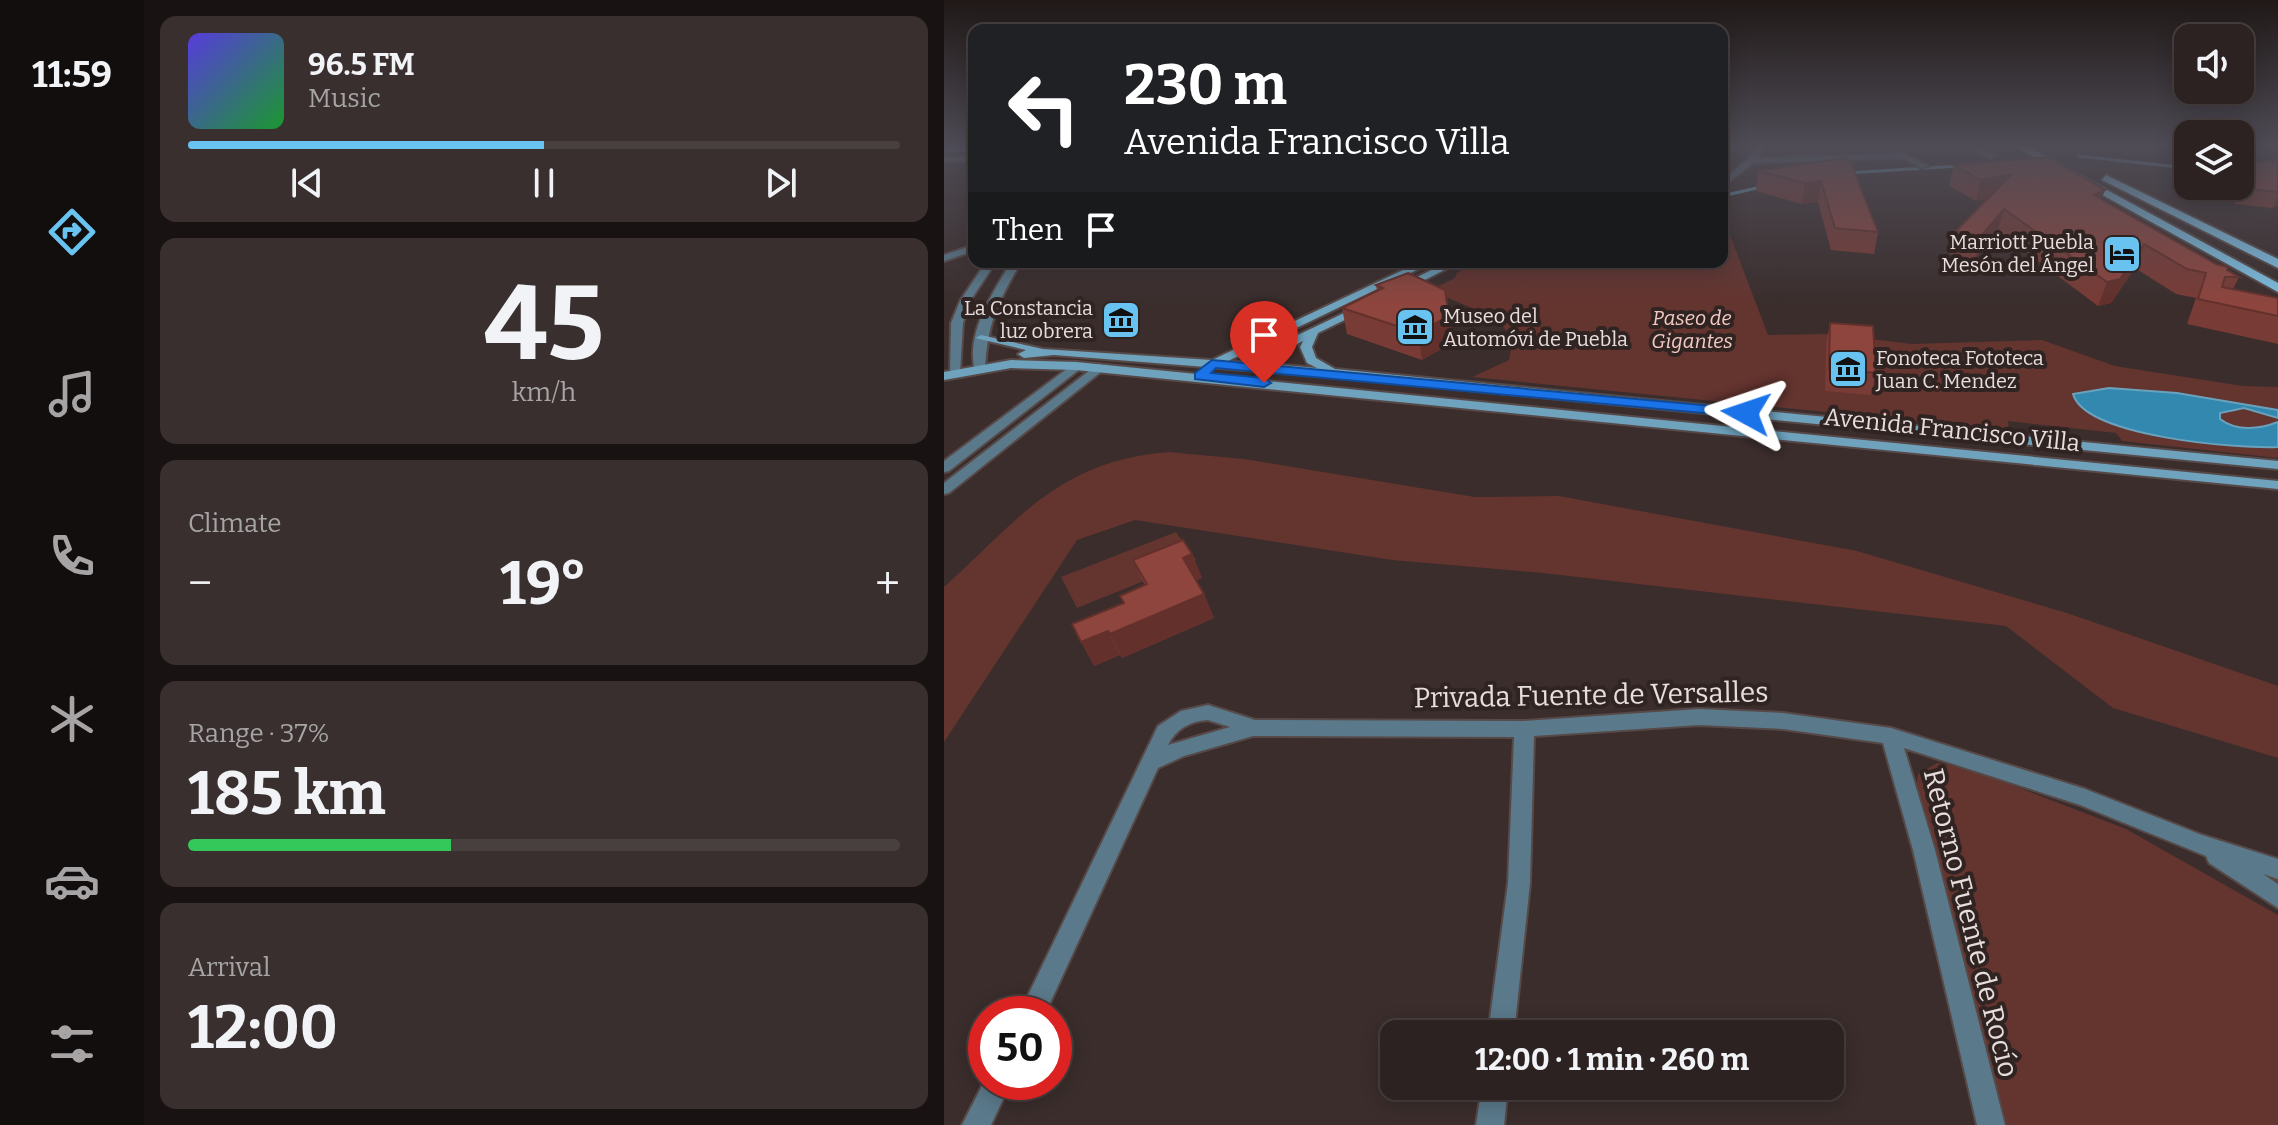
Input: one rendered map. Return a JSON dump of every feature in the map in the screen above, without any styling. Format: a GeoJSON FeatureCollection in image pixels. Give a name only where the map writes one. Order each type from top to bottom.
{"type":"FeatureCollection","features":[{"type":"Feature","properties":{"kind":"main road"},"geometry":{"type":"LineString","coordinates":[[2117,198],[2278,288]]}},
{"type":"Feature","properties":{"kind":"main road"},"geometry":{"type":"LineString","coordinates":[[2149,198],[2278,263]]}},
{"type":"Feature","properties":{"kind":"main road"},"geometry":{"type":"LineString","coordinates":[[2135,208],[2160,210],[2197,222]]}},
{"type":"Feature","properties":{"kind":"main road"},"geometry":{"type":"LineString","coordinates":[[2193,240],[2215,241],[2228,237]]}},
{"type":"Feature","properties":{"kind":"main road"},"geometry":{"type":"LineString","coordinates":[[2235,264],[2255,259],[2278,263]]}},
{"type":"Feature","properties":{"kind":"main road"},"geometry":{"type":"LineString","coordinates":[[1200,376],[1212,364],[1415,268]]}},
{"type":"Feature","properties":{"kind":"main road"},"geometry":{"type":"LineString","coordinates":[[1232,379],[1243,366],[1443,268]]}},
{"type":"Feature","properties":{"kind":"main road"},"geometry":{"type":"LineString","coordinates":[[1313,332],[1306,347],[1311,360],[1334,373]]}},
{"type":"Feature","properties":{"kind":"main road"},"geometry":{"type":"LineString","coordinates":[[981,338],[1054,351]]}},
{"type":"Feature","properties":{"kind":"main road","name":"Avenida Francisco Villa"},"geometry":{"type":"LineString","coordinates":[[949,370],[1054,351],[1334,373],[2278,465]]}},
{"type":"Feature","properties":{"kind":"main road","name":"Avenida Francisco Villa"},"geometry":{"type":"LineString","coordinates":[[980,364],[1040,363],[1200,376],[2278,485]]}},
{"type":"Feature","properties":{"kind":"street"},"geometry":{"type":"LineString","coordinates":[[944,243],[968,249]]}},
{"type":"Feature","properties":{"kind":"street"},"geometry":{"type":"LineString","coordinates":[[944,258],[968,250]]}},
{"type":"Feature","properties":{"kind":"street"},"geometry":{"type":"LineString","coordinates":[[949,370],[957,323],[965,301],[987,268]]}},
{"type":"Feature","properties":{"kind":"street"},"geometry":{"type":"LineString","coordinates":[[980,364],[981,338],[989,309],[1013,268]]}},
{"type":"Feature","properties":{"kind":"street"},"geometry":{"type":"LineString","coordinates":[[944,468],[1076,366]]}},
{"type":"Feature","properties":{"kind":"street"},"geometry":{"type":"LineString","coordinates":[[944,490],[1098,368]]}},
{"type":"Feature","properties":{"kind":"street","name":"Privada Fuente de Versalles"},"geometry":{"type":"LineString","coordinates":[[1151,762],[1165,731],[1181,717],[1198,711],[1219,713],[1253,728]]}},
{"type":"Feature","properties":{"kind":"street","name":"Privada Fuente de Versalles"},"geometry":{"type":"LineString","coordinates":[[1151,762],[1179,749],[1253,728],[1524,729],[1699,717],[1783,721],[1891,736],[2085,798],[2199,844],[2278,869]]}},
{"type":"Feature","properties":{"kind":"street"},"geometry":{"type":"LineString","coordinates":[[1503,1020],[1519,883],[1524,729]]}},
{"type":"Feature","properties":{"kind":"street","name":"Retorno Fuente de Rocío"},"geometry":{"type":"LineString","coordinates":[[1891,736],[1924,850],[1991,1125]]}},
{"type":"Feature","properties":{"kind":"street"},"geometry":{"type":"LineString","coordinates":[[1040,996],[1151,762]]}},
{"type":"Feature","properties":{"kind":"street","name":"Privada Fuente de Versalles"},"geometry":{"type":"LineString","coordinates":[[2199,844],[2278,897]]}},
{"type":"Feature","properties":{"kind":"street"},"geometry":{"type":"LineString","coordinates":[[976,1125],[989,1100]]}},
{"type":"Feature","properties":{"kind":"street"},"geometry":{"type":"LineString","coordinates":[[1490,1125],[1493,1100]]}},
{"type":"Feature","properties":{"kind":"green space","name":"Paseo de Gigantes"},"geometry":{"type":"Polygon","coordinates":[[[1730,235],[1768,335],[1830,334],[1912,344],[2042,340],[2115,366],[2243,386],[2278,387],[2278,458],[2122,441],[2116,433],[2008,421],[2009,430],[1472,377],[1509,360],[1513,339],[1497,319],[1430,290],[1455,278],[1466,268],[1728,268],[1730,235]]]}},
{"type":"Feature","properties":{"kind":"green space"},"geometry":{"type":"Polygon","coordinates":[[[1168,452],[1244,459],[1475,497],[1559,496],[1857,551],[2067,613],[2278,686],[2278,758],[2113,708],[2006,626],[1543,573],[1392,560],[1135,520],[1077,540],[944,742],[944,587],[1019,517],[1069,481],[1098,467],[1168,452]]]}},
{"type":"Feature","properties":{"kind":"green space"},"geometry":{"type":"Polygon","coordinates":[[[1176,532],[1196,560],[1077,608],[1061,577],[1176,532]]]}},
{"type":"Feature","properties":{"kind":"green space"},"geometry":{"type":"Polygon","coordinates":[[[1937,763],[1968,768],[2126,829],[2278,915],[2278,1125],[2007,1125],[1916,792],[1918,774],[1937,763]]]}},
{"type":"Feature","properties":{"kind":"water"},"geometry":{"type":"Polygon","coordinates":[[[2109,388],[2177,393],[2278,410],[2278,418],[2244,408],[2220,413],[2220,419],[2234,426],[2249,428],[2278,422],[2278,447],[2231,446],[2133,430],[2105,421],[2084,409],[2073,394],[2109,388]]]}},
{"type":"Feature","properties":{"kind":"building"},"geometry":{"type":"Polygon","coordinates":[[[1826,198],[1865,198],[1878,232],[1835,228],[1826,198]]]}},
{"type":"Feature","properties":{"kind":"building"},"geometry":{"type":"Polygon","coordinates":[[[1988,198],[2100,198],[2216,264],[2228,267],[2227,270],[2239,277],[2225,277],[2222,287],[2278,298],[2278,316],[2198,299],[2206,273],[2187,269],[2144,244],[2120,279],[2107,282],[2004,209],[1981,236],[1956,231],[1988,198]]]}},
{"type":"Feature","properties":{"kind":"building"},"geometry":{"type":"Polygon","coordinates":[[[1408,273],[1445,290],[1449,316],[1418,333],[1342,308],[1383,288],[1376,285],[1408,273]]]}},
{"type":"Feature","properties":{"kind":"building"},"geometry":{"type":"Polygon","coordinates":[[[1830,323],[1873,326],[1876,373],[1829,369],[1830,323]]]}},
{"type":"Feature","properties":{"kind":"building"},"geometry":{"type":"Polygon","coordinates":[[[1183,540],[1192,554],[1183,558],[1204,594],[1110,634],[1108,631],[1081,642],[1072,624],[1124,603],[1120,596],[1147,584],[1133,560],[1183,540]]]}},
{"type":"Feature","properties":{"kind":"place","name":"Marriott Puebla Mesón del Ángel"},"geometry":{"type":"Point","coordinates":[2122,254]}},
{"type":"Feature","properties":{"kind":"place","name":"La Constancia luz obrera"},"geometry":{"type":"Point","coordinates":[1121,320]}},
{"type":"Feature","properties":{"kind":"place","name":"Museo del Automóvi de Puebla"},"geometry":{"type":"Point","coordinates":[1415,327]}},
{"type":"Feature","properties":{"kind":"place","name":"Fonoteca Fototeca Juan C. Mendez"},"geometry":{"type":"Point","coordinates":[1848,369]}},
{"type":"Feature","properties":{"kind":"route"},"geometry":{"type":"LineString","coordinates":[[1264,383],[1200,376],[1212,364],[1243,366],[1746,413]]}}]}
